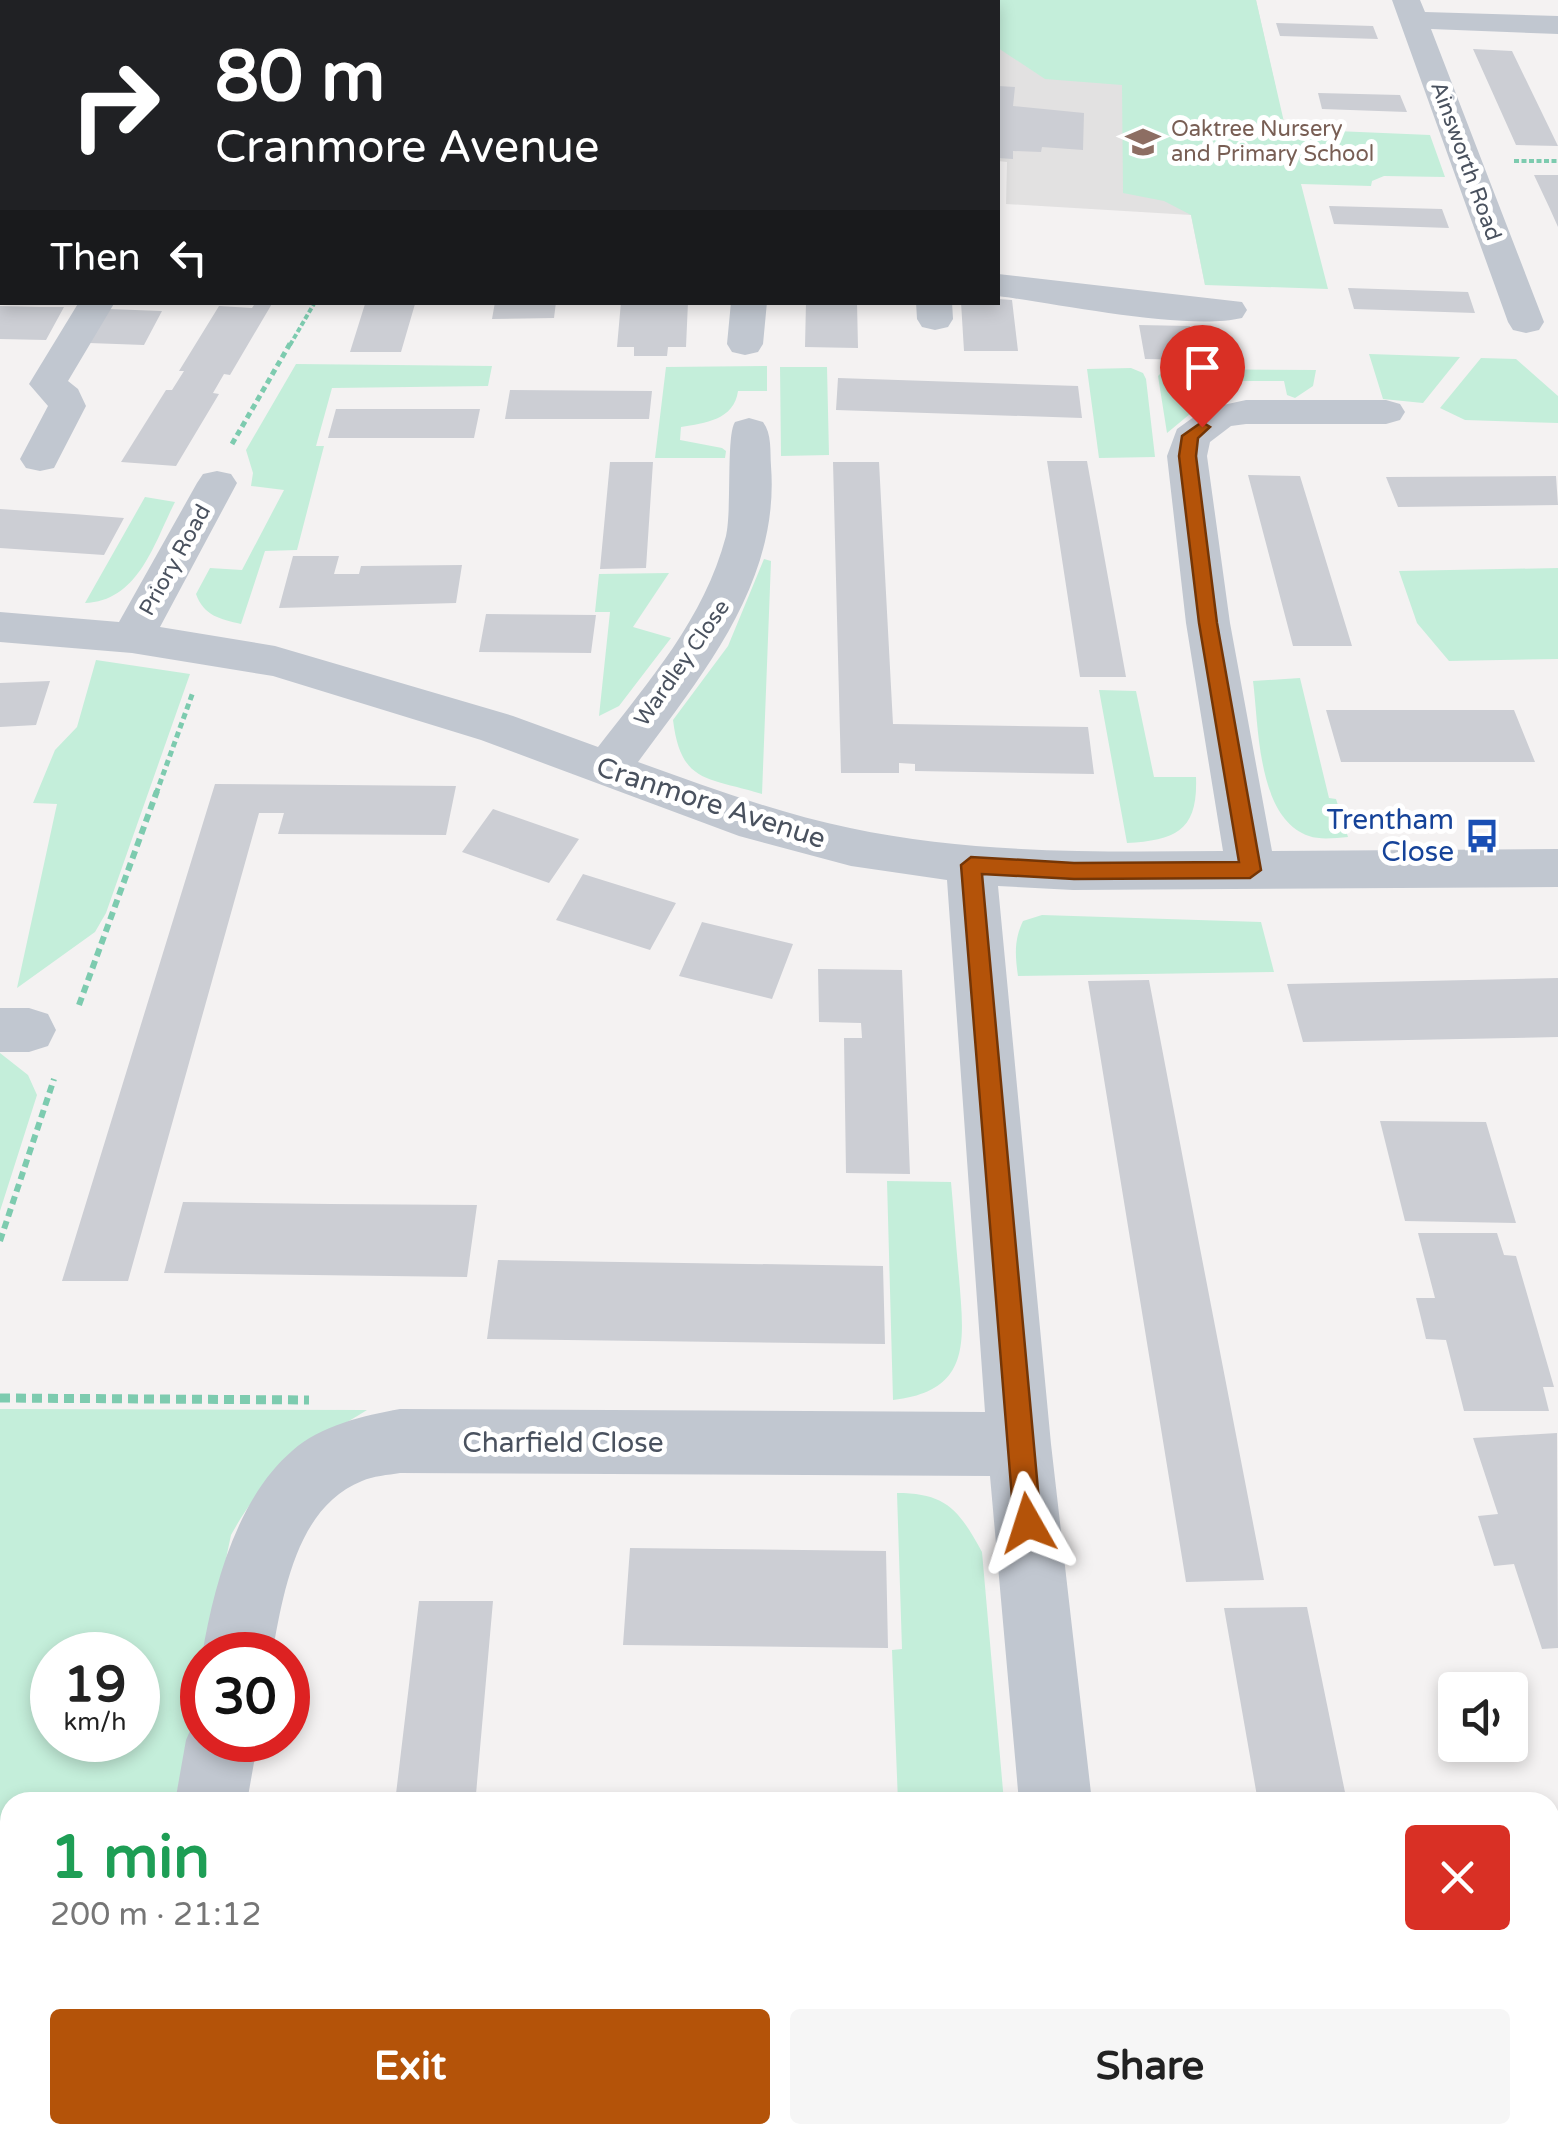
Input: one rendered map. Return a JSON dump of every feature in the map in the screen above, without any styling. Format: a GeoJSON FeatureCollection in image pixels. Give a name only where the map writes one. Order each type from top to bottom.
{"type":"FeatureCollection","features":[{"type":"Feature","properties":{"kind":"street"},"geometry":{"type":"LineString","coordinates":[[1410,10],[1558,25]]}},
{"type":"Feature","properties":{"kind":"street","name":"Ainsworth Road"},"geometry":{"type":"LineString","coordinates":[[1410,10],[1526,322]]}},
{"type":"Feature","properties":{"kind":"street"},"geometry":{"type":"LineString","coordinates":[[1000,286],[1074,309],[1229,310]]}},
{"type":"Feature","properties":{"kind":"street"},"geometry":{"type":"LineString","coordinates":[[40,459],[66,406],[64,397],[32,383],[95,305]]}},
{"type":"Feature","properties":{"kind":"street"},"geometry":{"type":"LineString","coordinates":[[745,344],[749,305]]}},
{"type":"Feature","properties":{"kind":"street"},"geometry":{"type":"LineString","coordinates":[[1250,870],[1208,623],[1188,456],[1190,436],[1219,417],[1246,412],[1386,412]]}},
{"type":"Feature","properties":{"kind":"street","name":"Wardley Close"},"geometry":{"type":"LineString","coordinates":[[606,771],[677,676],[734,588],[749,539],[754,462],[749,430]]}},
{"type":"Feature","properties":{"kind":"street","name":"Priory Road"},"geometry":{"type":"LineString","coordinates":[[132,638],[217,483]]}},
{"type":"Feature","properties":{"kind":"street","name":"Cranmore Avenue"},"geometry":{"type":"LineString","coordinates":[[0,627],[132,638],[275,661],[497,728],[739,818],[808,838],[971,865],[1074,871],[1558,868]]}},
{"type":"Feature","properties":{"kind":"street"},"geometry":{"type":"LineString","coordinates":[[971,865],[1020,1444],[1055,1792]]}},
{"type":"Feature","properties":{"kind":"street","name":"Charfield Close"},"geometry":{"type":"LineString","coordinates":[[243,1632],[254,1586],[282,1513],[316,1472],[366,1448],[400,1441],[1020,1444]]}},
{"type":"Feature","properties":{"kind":"street"},"geometry":{"type":"LineString","coordinates":[[212,1792],[218,1762]]}},
{"type":"Feature","properties":{"kind":"path"},"geometry":{"type":"LineString","coordinates":[[217,483],[230,448],[313,305]]}},
{"type":"Feature","properties":{"kind":"path"},"geometry":{"type":"LineString","coordinates":[[0,1242],[33,1030],[209,649]]}},
{"type":"Feature","properties":{"kind":"path"},"geometry":{"type":"LineString","coordinates":[[0,1398],[327,1400]]}},
{"type":"Feature","properties":{"kind":"shaded area","name":"Oaktree Nursery and Primary School"},"geometry":{"type":"Polygon","coordinates":[[[1000,0],[1256,0],[1276,89],[1205,285],[1191,215],[1006,204],[1007,162],[1000,161],[1000,0]]]}},
{"type":"Feature","properties":{"kind":"green space","name":"Oaktree Nursery and Primary School"},"geometry":{"type":"Polygon","coordinates":[[[1000,0],[1256,0],[1284,122],[1334,124],[1336,131],[1430,135],[1445,177],[1384,176],[1372,181],[1371,186],[1301,184],[1328,289],[1205,285],[1191,215],[1164,201],[1123,193],[1122,85],[1045,79],[1000,49],[1000,0]]]}},
{"type":"Feature","properties":{"kind":"green space"},"geometry":{"type":"Polygon","coordinates":[[[1369,354],[1460,357],[1423,403],[1383,399],[1369,354]]]}},
{"type":"Feature","properties":{"kind":"green space"},"geometry":{"type":"Polygon","coordinates":[[[1481,358],[1516,359],[1558,396],[1558,423],[1465,420],[1440,408],[1481,358]]]}},
{"type":"Feature","properties":{"kind":"green space"},"geometry":{"type":"Polygon","coordinates":[[[296,364],[492,366],[488,386],[332,388],[316,446],[324,446],[297,550],[265,551],[241,624],[208,612],[196,594],[210,568],[242,570],[284,490],[251,486],[253,473],[246,450],[296,364]]]}},
{"type":"Feature","properties":{"kind":"green space"},"geometry":{"type":"Polygon","coordinates":[[[767,366],[767,391],[738,391],[725,414],[681,427],[680,440],[722,448],[725,458],[655,458],[666,367],[767,366]]]}},
{"type":"Feature","properties":{"kind":"green space"},"geometry":{"type":"Polygon","coordinates":[[[780,367],[827,367],[829,455],[781,456],[780,367]]]}},
{"type":"Feature","properties":{"kind":"green space"},"geometry":{"type":"Polygon","coordinates":[[[1131,368],[1143,373],[1146,379],[1155,457],[1099,458],[1087,369],[1131,368]]]}},
{"type":"Feature","properties":{"kind":"green space"},"geometry":{"type":"Polygon","coordinates":[[[1165,369],[1316,370],[1313,386],[1295,398],[1287,395],[1284,381],[1181,381],[1190,414],[1167,433],[1158,376],[1165,369]]]}},
{"type":"Feature","properties":{"kind":"green space"},"geometry":{"type":"Polygon","coordinates":[[[145,497],[175,502],[152,551],[132,581],[119,592],[85,603],[145,497]]]}},
{"type":"Feature","properties":{"kind":"green space"},"geometry":{"type":"Polygon","coordinates":[[[764,559],[771,561],[762,794],[712,780],[690,767],[677,741],[673,720],[728,646],[764,559]]]}},
{"type":"Feature","properties":{"kind":"green space"},"geometry":{"type":"Polygon","coordinates":[[[1558,568],[1558,659],[1449,661],[1417,623],[1399,571],[1558,568]]]}},
{"type":"Feature","properties":{"kind":"green space"},"geometry":{"type":"Polygon","coordinates":[[[669,573],[633,627],[671,638],[619,706],[599,716],[610,612],[595,612],[599,574],[669,573]]]}},
{"type":"Feature","properties":{"kind":"green space"},"geometry":{"type":"Polygon","coordinates":[[[96,660],[190,674],[106,913],[95,932],[17,988],[57,804],[33,803],[55,750],[77,727],[96,660]]]}},
{"type":"Feature","properties":{"kind":"green space"},"geometry":{"type":"Polygon","coordinates":[[[1300,678],[1329,798],[1336,799],[1348,837],[1313,837],[1292,826],[1279,811],[1270,791],[1260,746],[1253,681],[1300,678]]]}},
{"type":"Feature","properties":{"kind":"green space"},"geometry":{"type":"Polygon","coordinates":[[[1099,690],[1136,691],[1154,777],[1196,777],[1193,809],[1181,829],[1171,835],[1127,843],[1099,690]]]}},
{"type":"Feature","properties":{"kind":"green space"},"geometry":{"type":"Polygon","coordinates":[[[1042,915],[1261,922],[1274,972],[1018,976],[1016,948],[1020,928],[1023,921],[1042,915]]]}},
{"type":"Feature","properties":{"kind":"green space"},"geometry":{"type":"Polygon","coordinates":[[[0,1053],[28,1075],[37,1095],[0,1211],[0,1053]]]}},
{"type":"Feature","properties":{"kind":"green space"},"geometry":{"type":"Polygon","coordinates":[[[887,1181],[951,1182],[962,1322],[958,1359],[950,1374],[919,1395],[893,1400],[887,1181]]]}},
{"type":"Feature","properties":{"kind":"green space"},"geometry":{"type":"Polygon","coordinates":[[[0,1409],[367,1410],[289,1462],[245,1512],[231,1535],[211,1632],[180,1632],[180,1762],[183,1762],[177,1792],[0,1792],[0,1409]]]}},
{"type":"Feature","properties":{"kind":"green space"},"geometry":{"type":"Polygon","coordinates":[[[897,1493],[928,1496],[949,1507],[966,1525],[982,1552],[1003,1792],[898,1792],[892,1650],[902,1649],[897,1493]]]}},
{"type":"Feature","properties":{"kind":"building"},"geometry":{"type":"Polygon","coordinates":[[[1276,23],[1373,26],[1378,39],[1280,36],[1276,23]]]}},
{"type":"Feature","properties":{"kind":"building"},"geometry":{"type":"Polygon","coordinates":[[[1473,49],[1512,51],[1558,146],[1516,145],[1473,49]]]}},
{"type":"Feature","properties":{"kind":"building"},"geometry":{"type":"Polygon","coordinates":[[[1000,86],[1015,87],[1013,106],[1084,113],[1083,150],[1042,147],[1041,152],[1013,151],[1013,159],[1000,158],[1000,86]]]}},
{"type":"Feature","properties":{"kind":"building"},"geometry":{"type":"Polygon","coordinates":[[[1318,93],[1400,95],[1407,112],[1322,109],[1318,93]]]}},
{"type":"Feature","properties":{"kind":"building"},"geometry":{"type":"Polygon","coordinates":[[[1534,175],[1558,175],[1558,227],[1550,209],[1534,175]]]}},
{"type":"Feature","properties":{"kind":"building"},"geometry":{"type":"Polygon","coordinates":[[[1329,206],[1442,209],[1449,228],[1334,224],[1329,206]]]}},
{"type":"Feature","properties":{"kind":"building"},"geometry":{"type":"Polygon","coordinates":[[[1348,288],[1468,292],[1475,313],[1354,309],[1348,288]]]}},
{"type":"Feature","properties":{"kind":"building"},"geometry":{"type":"Polygon","coordinates":[[[1000,299],[1012,300],[1018,351],[964,351],[961,305],[1000,305],[1000,299]]]}},
{"type":"Feature","properties":{"kind":"building"},"geometry":{"type":"Polygon","coordinates":[[[271,305],[230,375],[224,374],[213,393],[219,394],[176,466],[121,462],[166,390],[172,390],[184,371],[179,371],[219,306],[271,305]]]}},
{"type":"Feature","properties":{"kind":"building"},"geometry":{"type":"Polygon","coordinates":[[[365,305],[415,305],[401,352],[350,352],[365,305]]]}},
{"type":"Feature","properties":{"kind":"building"},"geometry":{"type":"Polygon","coordinates":[[[494,305],[556,305],[554,318],[492,319],[494,305]]]}},
{"type":"Feature","properties":{"kind":"building"},"geometry":{"type":"Polygon","coordinates":[[[621,305],[688,305],[686,347],[668,347],[667,356],[634,356],[634,347],[617,347],[621,305]]]}},
{"type":"Feature","properties":{"kind":"building"},"geometry":{"type":"Polygon","coordinates":[[[806,305],[857,305],[858,348],[805,347],[806,305]]]}},
{"type":"Feature","properties":{"kind":"building"},"geometry":{"type":"Polygon","coordinates":[[[0,306],[64,307],[46,340],[0,339],[0,306]]]}},
{"type":"Feature","properties":{"kind":"building"},"geometry":{"type":"Polygon","coordinates":[[[108,309],[162,311],[144,345],[89,343],[108,309]]]}},
{"type":"Feature","properties":{"kind":"building"},"geometry":{"type":"Polygon","coordinates":[[[1139,325],[1190,326],[1198,360],[1145,359],[1139,325]]]}},
{"type":"Feature","properties":{"kind":"building"},"geometry":{"type":"Polygon","coordinates":[[[838,378],[1078,386],[1082,418],[836,410],[838,378]]]}},
{"type":"Feature","properties":{"kind":"building"},"geometry":{"type":"Polygon","coordinates":[[[510,390],[652,391],[649,419],[505,419],[510,390]]]}},
{"type":"Feature","properties":{"kind":"building"},"geometry":{"type":"Polygon","coordinates":[[[336,409],[480,409],[474,438],[328,438],[336,409]]]}},
{"type":"Feature","properties":{"kind":"building"},"geometry":{"type":"Polygon","coordinates":[[[1047,461],[1087,461],[1126,677],[1080,677],[1047,461]]]}},
{"type":"Feature","properties":{"kind":"building"},"geometry":{"type":"Polygon","coordinates":[[[610,462],[653,462],[646,568],[600,569],[610,462]]]}},
{"type":"Feature","properties":{"kind":"building"},"geometry":{"type":"Polygon","coordinates":[[[833,462],[879,462],[893,724],[1088,727],[1094,774],[915,771],[915,764],[899,763],[899,773],[841,773],[833,462]]]}},
{"type":"Feature","properties":{"kind":"building"},"geometry":{"type":"Polygon","coordinates":[[[1248,475],[1300,476],[1352,646],[1293,646],[1248,475]]]}},
{"type":"Feature","properties":{"kind":"building"},"geometry":{"type":"Polygon","coordinates":[[[1556,476],[1558,505],[1398,507],[1386,477],[1556,476]]]}},
{"type":"Feature","properties":{"kind":"building"},"geometry":{"type":"Polygon","coordinates":[[[0,509],[124,518],[104,555],[0,548],[0,509]]]}},
{"type":"Feature","properties":{"kind":"building"},"geometry":{"type":"Polygon","coordinates":[[[293,556],[339,556],[334,574],[359,574],[361,566],[462,565],[456,603],[279,608],[293,556]]]}},
{"type":"Feature","properties":{"kind":"building"},"geometry":{"type":"Polygon","coordinates":[[[486,614],[596,615],[591,653],[479,652],[486,614]]]}},
{"type":"Feature","properties":{"kind":"building"},"geometry":{"type":"Polygon","coordinates":[[[50,681],[36,725],[0,727],[0,683],[50,681]]]}},
{"type":"Feature","properties":{"kind":"building"},"geometry":{"type":"Polygon","coordinates":[[[1326,710],[1514,710],[1535,762],[1341,762],[1326,710]]]}},
{"type":"Feature","properties":{"kind":"building"},"geometry":{"type":"Polygon","coordinates":[[[215,784],[456,786],[446,835],[278,834],[284,813],[259,813],[128,1281],[62,1281],[215,784]]]}},
{"type":"Feature","properties":{"kind":"building"},"geometry":{"type":"Polygon","coordinates":[[[493,809],[579,839],[549,883],[462,852],[493,809]]]}},
{"type":"Feature","properties":{"kind":"building"},"geometry":{"type":"Polygon","coordinates":[[[583,874],[676,903],[650,950],[556,920],[583,874]]]}},
{"type":"Feature","properties":{"kind":"building"},"geometry":{"type":"Polygon","coordinates":[[[702,922],[793,944],[772,999],[679,976],[702,922]]]}},
{"type":"Feature","properties":{"kind":"building"},"geometry":{"type":"Polygon","coordinates":[[[818,969],[902,970],[910,1174],[846,1173],[844,1038],[862,1038],[861,1023],[819,1022],[818,969]]]}},
{"type":"Feature","properties":{"kind":"building"},"geometry":{"type":"Polygon","coordinates":[[[1558,978],[1558,1037],[1303,1042],[1287,984],[1558,978]]]}},
{"type":"Feature","properties":{"kind":"building"},"geometry":{"type":"Polygon","coordinates":[[[1149,980],[1264,1580],[1186,1582],[1088,981],[1149,980]]]}},
{"type":"Feature","properties":{"kind":"building"},"geometry":{"type":"Polygon","coordinates":[[[1380,1121],[1486,1122],[1516,1223],[1405,1221],[1380,1121]]]}},
{"type":"Feature","properties":{"kind":"building"},"geometry":{"type":"Polygon","coordinates":[[[183,1202],[477,1205],[467,1277],[164,1273],[183,1202]]]}},
{"type":"Feature","properties":{"kind":"building"},"geometry":{"type":"Polygon","coordinates":[[[1418,1233],[1497,1233],[1504,1255],[1516,1256],[1554,1387],[1543,1387],[1549,1411],[1464,1411],[1446,1340],[1426,1339],[1416,1298],[1435,1298],[1418,1233]]]}},
{"type":"Feature","properties":{"kind":"building"},"geometry":{"type":"Polygon","coordinates":[[[498,1260],[883,1266],[885,1344],[487,1339],[498,1260]]]}},
{"type":"Feature","properties":{"kind":"building"},"geometry":{"type":"Polygon","coordinates":[[[1557,1433],[1558,1648],[1542,1649],[1514,1564],[1494,1566],[1478,1516],[1498,1514],[1473,1438],[1557,1433]]]}},
{"type":"Feature","properties":{"kind":"building"},"geometry":{"type":"Polygon","coordinates":[[[630,1548],[886,1551],[888,1648],[623,1645],[630,1548]]]}},
{"type":"Feature","properties":{"kind":"building"},"geometry":{"type":"Polygon","coordinates":[[[419,1601],[493,1601],[476,1792],[396,1792],[419,1601]]]}},
{"type":"Feature","properties":{"kind":"building"},"geometry":{"type":"Polygon","coordinates":[[[1307,1607],[1345,1792],[1256,1792],[1224,1608],[1307,1607]]]}},
{"type":"Feature","properties":{"kind":"place","name":"Oaktree Nursery and Primary School"},"geometry":{"type":"Point","coordinates":[1143,142]}},
{"type":"Feature","properties":{"kind":"place","name":"Trentham Close"},"geometry":{"type":"Point","coordinates":[1482,836]}},
{"type":"Feature","properties":{"kind":"route"},"geometry":{"type":"LineString","coordinates":[[1028,1523],[971,865],[1074,871],[1250,870],[1208,623],[1188,456],[1190,436],[1202,427]]}}]}
